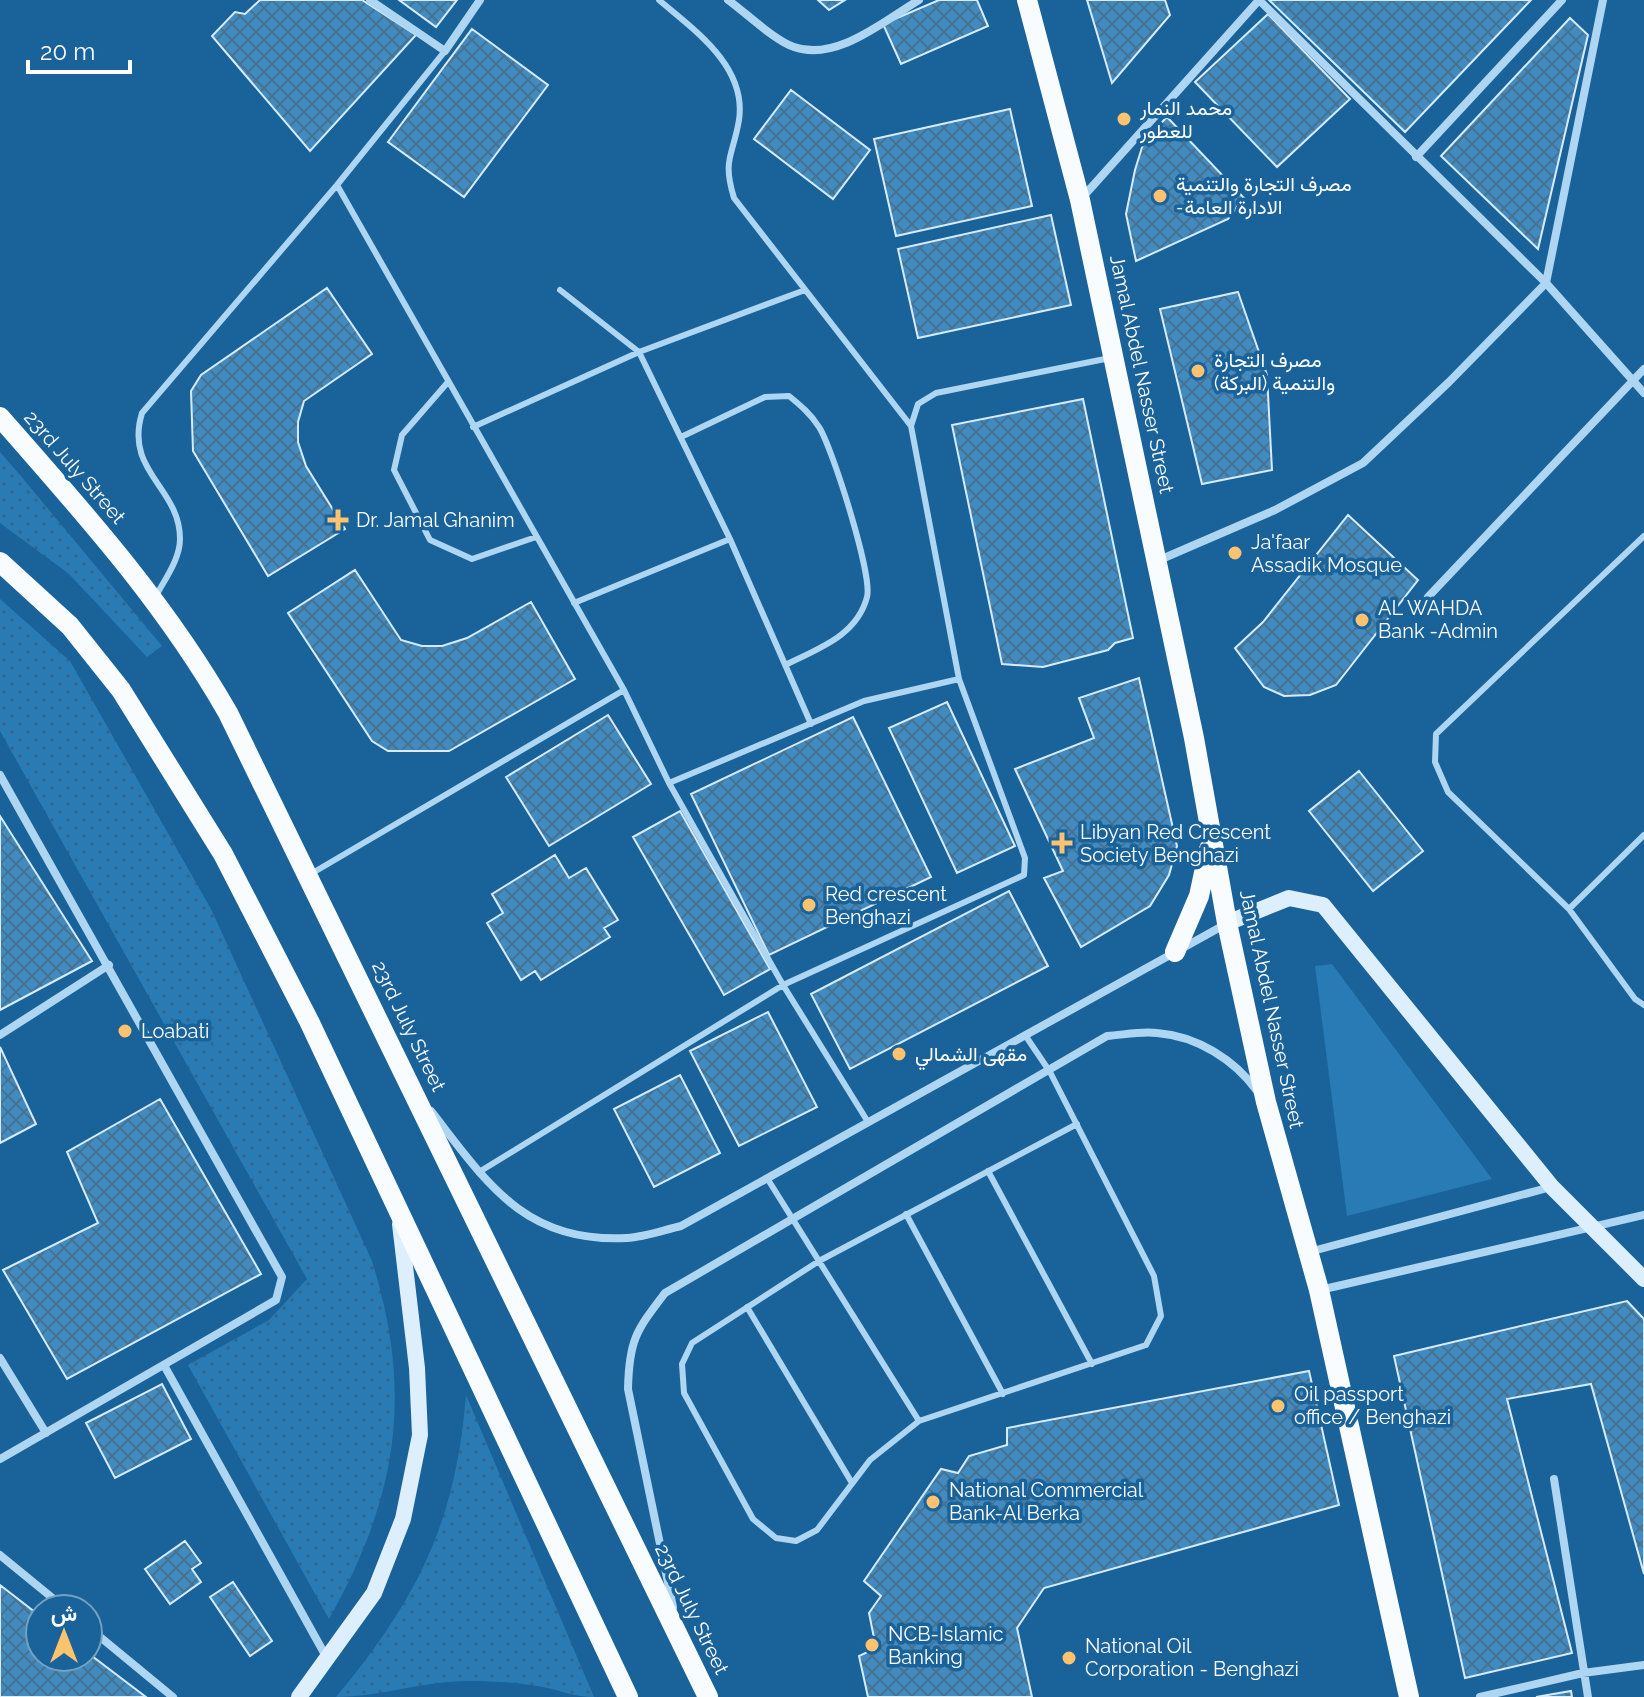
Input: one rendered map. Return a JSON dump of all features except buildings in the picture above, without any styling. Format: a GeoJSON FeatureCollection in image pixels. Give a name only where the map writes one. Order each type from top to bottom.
{"type":"FeatureCollection","features":[{"type":"Feature","properties":{"kind":"main road","name":"Jamal Abdel Nasser Street"},"geometry":{"type":"LineString","coordinates":[[1027,0],[1080,200],[1157,561],[1227,923],[1266,1102],[1319,1290],[1409,1697]]}},
{"type":"Feature","properties":{"kind":"main road","name":"23rd July Street"},"geometry":{"type":"LineString","coordinates":[[0,417],[125,561],[191,647],[228,713],[708,1697]]}},
{"type":"Feature","properties":{"kind":"main road"},"geometry":{"type":"LineString","coordinates":[[0,562],[70,626],[121,690],[178,777],[223,854],[309,1021],[397,1203],[628,1697]]}},
{"type":"Feature","properties":{"kind":"main road"},"geometry":{"type":"LineString","coordinates":[[1175,952],[1199,896],[1212,833]]}},
{"type":"Feature","properties":{"kind":"street"},"geometry":{"type":"LineString","coordinates":[[370,0],[445,51],[480,0]]}},
{"type":"Feature","properties":{"kind":"street"},"geometry":{"type":"LineString","coordinates":[[728,0],[793,47],[821,49],[851,41],[919,0]]}},
{"type":"Feature","properties":{"kind":"street"},"geometry":{"type":"LineString","coordinates":[[1080,200],[1259,0],[1344,79],[1416,157],[1546,283],[1644,393]]}},
{"type":"Feature","properties":{"kind":"street"},"geometry":{"type":"LineString","coordinates":[[1416,157],[1562,0]]}},
{"type":"Feature","properties":{"kind":"street"},"geometry":{"type":"LineString","coordinates":[[1157,561],[1275,510],[1363,463],[1449,382],[1546,283],[1603,0]]}},
{"type":"Feature","properties":{"kind":"street"},"geometry":{"type":"LineString","coordinates":[[1428,597],[1644,369]]}},
{"type":"Feature","properties":{"kind":"street"},"geometry":{"type":"LineString","coordinates":[[0,775],[282,1277],[276,1300],[165,1367],[0,1459]]}},
{"type":"Feature","properties":{"kind":"street"},"geometry":{"type":"LineString","coordinates":[[410,1084],[479,1172],[529,1219],[575,1235],[628,1238],[681,1226],[1227,923],[1289,898],[1323,905],[1552,1187],[1644,1279]]}},
{"type":"Feature","properties":{"kind":"street"},"geometry":{"type":"LineString","coordinates":[[0,1035],[109,965]]}},
{"type":"Feature","properties":{"kind":"street"},"geometry":{"type":"LineString","coordinates":[[678,1635],[628,1389],[629,1358],[636,1331],[665,1293],[1050,1072],[1107,1036],[1158,1033],[1202,1045],[1241,1068],[1266,1102]]}},
{"type":"Feature","properties":{"kind":"street"},"geometry":{"type":"LineString","coordinates":[[1308,1252],[1552,1187]]}},
{"type":"Feature","properties":{"kind":"street"},"geometry":{"type":"LineString","coordinates":[[299,1697],[328,1661],[374,1593],[403,1519],[420,1435],[417,1368],[397,1203]]}},
{"type":"Feature","properties":{"kind":"street"},"geometry":{"type":"LineString","coordinates":[[1319,1290],[1644,1215]]}},
{"type":"Feature","properties":{"kind":"street"},"geometry":{"type":"LineString","coordinates":[[0,1358],[46,1433]]}},
{"type":"Feature","properties":{"kind":"street"},"geometry":{"type":"LineString","coordinates":[[165,1367],[328,1661]]}},
{"type":"Feature","properties":{"kind":"street"},"geometry":{"type":"LineString","coordinates":[[1554,1479],[1588,1697]]}},
{"type":"Feature","properties":{"kind":"street"},"geometry":{"type":"LineString","coordinates":[[0,1555],[46,1593]]}},
{"type":"Feature","properties":{"kind":"street"},"geometry":{"type":"LineString","coordinates":[[104,1640],[173,1697]]}},
{"type":"Feature","properties":{"kind":"street"},"geometry":{"type":"LineString","coordinates":[[1480,1697],[1583,1673],[1644,1665]]}},
{"type":"Feature","properties":{"kind":"lane"},"geometry":{"type":"LineString","coordinates":[[479,1172],[783,985],[1024,875],[1025,858],[959,679],[911,426],[734,198],[726,172],[739,117],[733,80],[717,51],[659,0]]}},
{"type":"Feature","properties":{"kind":"lane"},"geometry":{"type":"LineString","coordinates":[[154,599],[176,558],[180,540],[171,506],[140,456],[136,433],[142,413],[337,185],[445,51]]}},
{"type":"Feature","properties":{"kind":"lane"},"geometry":{"type":"LineString","coordinates":[[337,185],[624,690],[669,783],[783,985],[868,1122]]}},
{"type":"Feature","properties":{"kind":"lane"},"geometry":{"type":"LineString","coordinates":[[560,290],[639,352],[730,539],[811,724]]}},
{"type":"Feature","properties":{"kind":"lane"},"geometry":{"type":"LineString","coordinates":[[473,427],[639,352],[805,290]]}},
{"type":"Feature","properties":{"kind":"lane"},"geometry":{"type":"LineString","coordinates":[[911,426],[918,404],[936,393],[1114,358]]}},
{"type":"Feature","properties":{"kind":"lane"},"geometry":{"type":"LineString","coordinates":[[448,382],[402,435],[394,470],[430,540],[472,559],[536,537]]}},
{"type":"Feature","properties":{"kind":"lane"},"geometry":{"type":"LineString","coordinates":[[681,437],[765,397],[789,396],[821,429],[868,569],[868,597],[856,620],[840,638],[785,665]]}},
{"type":"Feature","properties":{"kind":"lane"},"geometry":{"type":"LineString","coordinates":[[1644,536],[1436,734],[1435,762],[1448,792],[1569,909],[1635,999],[1644,1005]]}},
{"type":"Feature","properties":{"kind":"lane"},"geometry":{"type":"LineString","coordinates":[[574,603],[730,539]]}},
{"type":"Feature","properties":{"kind":"lane"},"geometry":{"type":"LineString","coordinates":[[669,783],[864,701],[959,679]]}},
{"type":"Feature","properties":{"kind":"lane"},"geometry":{"type":"LineString","coordinates":[[309,875],[624,690]]}},
{"type":"Feature","properties":{"kind":"lane"},"geometry":{"type":"LineString","coordinates":[[1569,909],[1644,835]]}},
{"type":"Feature","properties":{"kind":"lane"},"geometry":{"type":"LineString","coordinates":[[1025,1035],[1050,1072],[1077,1124],[1154,1276],[1161,1316],[1146,1345],[919,1421],[870,1460],[817,1530],[796,1541],[776,1538],[753,1519],[684,1393],[682,1364],[692,1343],[819,1261],[1077,1124]]}},
{"type":"Feature","properties":{"kind":"lane"},"geometry":{"type":"LineString","coordinates":[[988,1171],[1092,1364]]}},
{"type":"Feature","properties":{"kind":"lane"},"geometry":{"type":"LineString","coordinates":[[767,1178],[919,1421]]}},
{"type":"Feature","properties":{"kind":"lane"},"geometry":{"type":"LineString","coordinates":[[906,1214],[1003,1394]]}},
{"type":"Feature","properties":{"kind":"lane"},"geometry":{"type":"LineString","coordinates":[[747,1307],[852,1483]]}},
{"type":"Feature","properties":{"kind":"shaded area"},"geometry":{"type":"Polygon","coordinates":[[[0,452],[162,646],[147,657],[69,574],[0,523],[0,452]]]}},
{"type":"Feature","properties":{"kind":"shaded area"},"geometry":{"type":"Polygon","coordinates":[[[0,599],[70,661],[211,909],[372,1261],[393,1356],[395,1401],[392,1445],[384,1488],[370,1531],[329,1619],[188,1365],[269,1320],[307,1279],[0,731],[0,599]]]}},
{"type":"Feature","properties":{"kind":"shaded area"},"geometry":{"type":"Polygon","coordinates":[[[1332,964],[1492,1179],[1347,1216],[1315,966],[1332,964]]]}},
{"type":"Feature","properties":{"kind":"shaded area"},"geometry":{"type":"Polygon","coordinates":[[[466,1395],[594,1697],[522,1684],[454,1681],[336,1697],[389,1627],[428,1557],[453,1482],[466,1395]]]}},
{"type":"Feature","properties":{"kind":"place","name":"محمد النمار للعطور"},"geometry":{"type":"Point","coordinates":[1124,119]}},
{"type":"Feature","properties":{"kind":"place","name":"مصرف التجارة والتنمية -الادارة العامة"},"geometry":{"type":"Point","coordinates":[1160,196]}},
{"type":"Feature","properties":{"kind":"place","name":"مصرف التجارة والتنمية (البركة)"},"geometry":{"type":"Point","coordinates":[1198,371]}},
{"type":"Feature","properties":{"kind":"place","name":"Dr. Jamal Ghanim"},"geometry":{"type":"Point","coordinates":[338,520]}},
{"type":"Feature","properties":{"kind":"place","name":"Ja'faar Assadik Mosque"},"geometry":{"type":"Point","coordinates":[1235,553]}},
{"type":"Feature","properties":{"kind":"place","name":"AL WAHDA Bank -Admin"},"geometry":{"type":"Point","coordinates":[1362,620]}},
{"type":"Feature","properties":{"kind":"place","name":"Libyan Red Crescent Society Benghazi"},"geometry":{"type":"Point","coordinates":[1062,843]}},
{"type":"Feature","properties":{"kind":"place","name":"Red crescent Benghazi"},"geometry":{"type":"Point","coordinates":[809,905]}},
{"type":"Feature","properties":{"kind":"place","name":"Loabati"},"geometry":{"type":"Point","coordinates":[125,1031]}},
{"type":"Feature","properties":{"kind":"place","name":"مقهى الشمالي"},"geometry":{"type":"Point","coordinates":[899,1054]}},
{"type":"Feature","properties":{"kind":"place","name":"Oil passport office / Benghazi"},"geometry":{"type":"Point","coordinates":[1278,1406]}},
{"type":"Feature","properties":{"kind":"place","name":"National Commercial Bank-Al Berka"},"geometry":{"type":"Point","coordinates":[933,1502]}},
{"type":"Feature","properties":{"kind":"place","name":"NCB-Islamic Banking"},"geometry":{"type":"Point","coordinates":[872,1645]}},
{"type":"Feature","properties":{"kind":"place","name":"National Oil Corporation - Benghazi"},"geometry":{"type":"Point","coordinates":[1069,1658]}}]}
